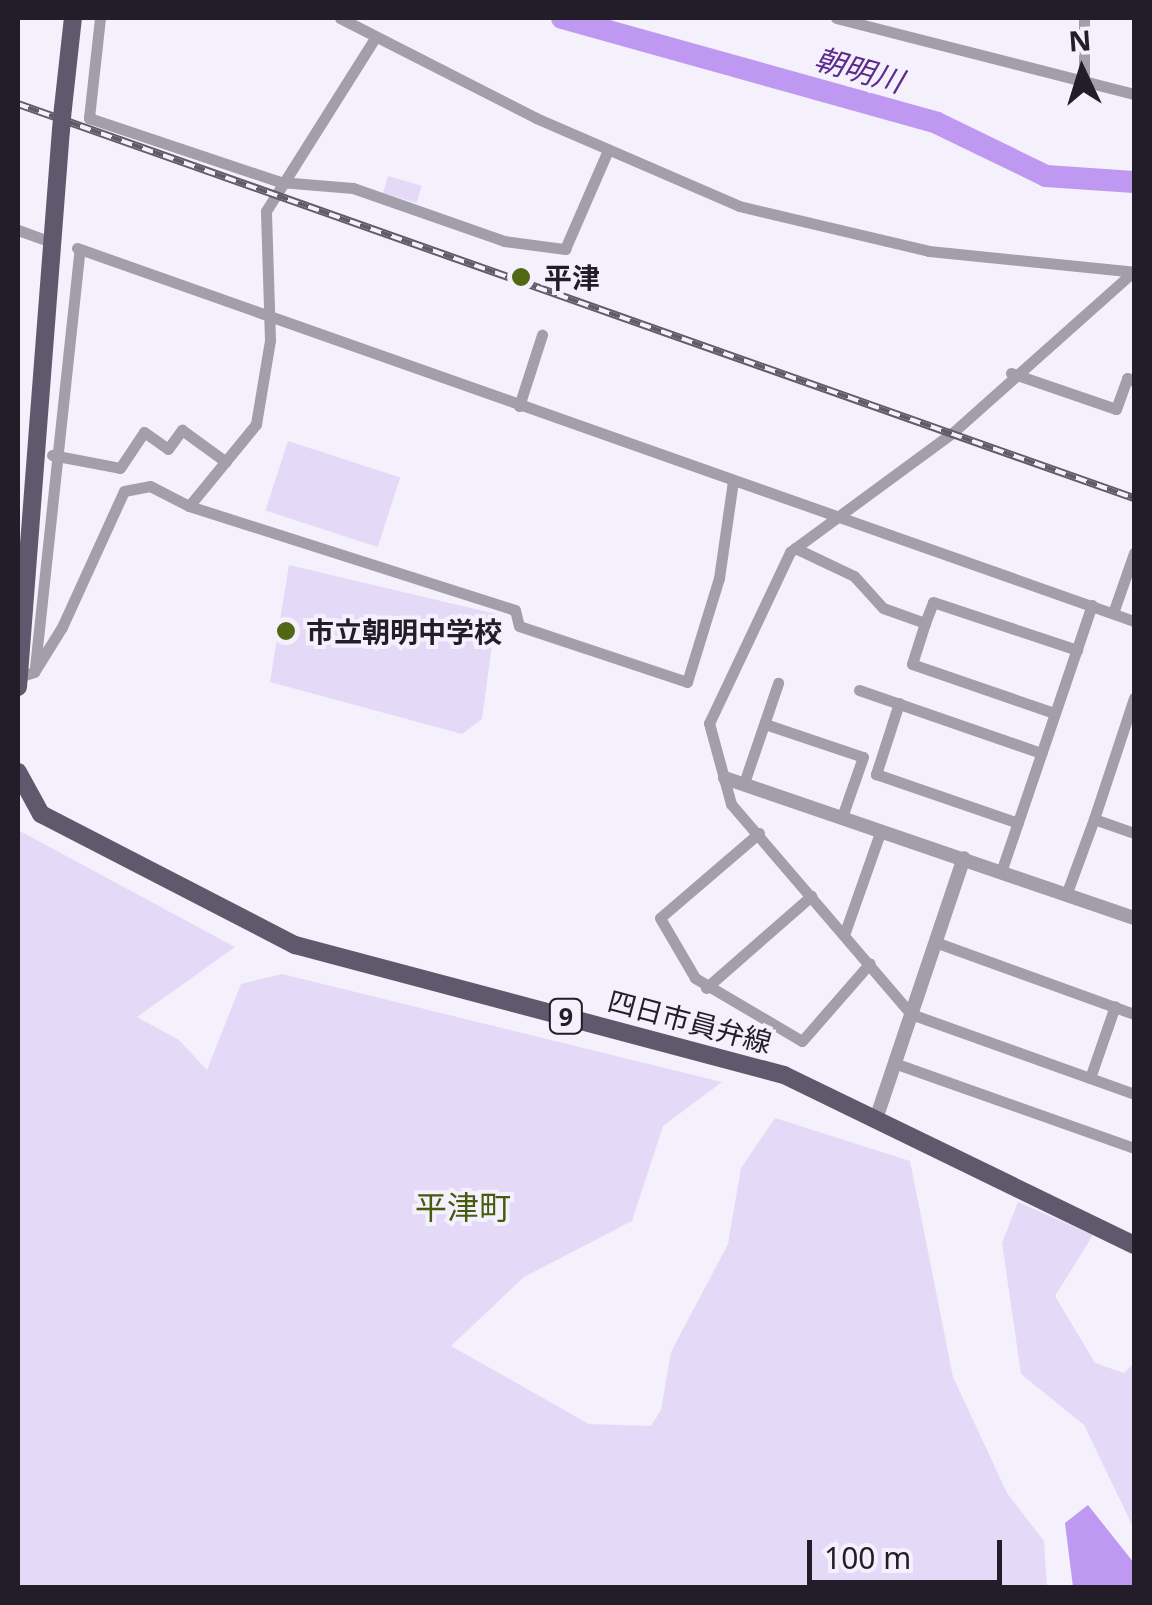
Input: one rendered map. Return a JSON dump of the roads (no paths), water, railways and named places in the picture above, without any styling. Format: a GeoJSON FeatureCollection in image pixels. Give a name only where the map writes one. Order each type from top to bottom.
{"type":"FeatureCollection","features":[{"type":"Feature","properties":{"kind":"main road"},"geometry":{"type":"LineString","coordinates":[[18,687],[26,675],[61,130],[73,18]]}},
{"type":"Feature","properties":{"kind":"main road","name":"四日市員弁線"},"geometry":{"type":"LineString","coordinates":[[19,780],[41,814],[295,945],[784,1074],[877,1116],[1134,1245]]}},
{"type":"Feature","properties":{"kind":"street"},"geometry":{"type":"LineString","coordinates":[[100,18],[89,118],[280,182],[354,188],[504,241],[565,248],[608,150]]}},
{"type":"Feature","properties":{"kind":"street"},"geometry":{"type":"LineString","coordinates":[[340,18],[608,150],[740,206],[878,242],[1134,272]]}},
{"type":"Feature","properties":{"kind":"street"},"geometry":{"type":"LineString","coordinates":[[836,18],[1134,94]]}},
{"type":"Feature","properties":{"kind":"street"},"geometry":{"type":"LineString","coordinates":[[1084,18],[1084,82]]}},
{"type":"Feature","properties":{"kind":"street"},"geometry":{"type":"LineString","coordinates":[[189,506],[256,424],[268,316],[264,222],[280,182],[374,38]]}},
{"type":"Feature","properties":{"kind":"street"},"geometry":{"type":"LineString","coordinates":[[18,230],[45,240]]}},
{"type":"Feature","properties":{"kind":"street"},"geometry":{"type":"LineString","coordinates":[[26,675],[79,249],[1134,620]]}},
{"type":"Feature","properties":{"kind":"street"},"geometry":{"type":"LineString","coordinates":[[1134,272],[1011,373],[952,433],[795,548],[710,713],[730,804],[759,833],[911,1014],[1134,1094]]}},
{"type":"Feature","properties":{"kind":"street"},"geometry":{"type":"LineString","coordinates":[[519,406],[542,335]]}},
{"type":"Feature","properties":{"kind":"street"},"geometry":{"type":"LineString","coordinates":[[1011,373],[1116,409],[1127,378],[1134,381]]}},
{"type":"Feature","properties":{"kind":"street"},"geometry":{"type":"LineString","coordinates":[[52,455],[120,468],[144,432],[168,449],[182,430],[226,462]]}},
{"type":"Feature","properties":{"kind":"street"},"geometry":{"type":"LineString","coordinates":[[26,675],[124,491],[150,486],[189,506],[515,610],[519,626],[687,682],[719,578],[733,481]]}},
{"type":"Feature","properties":{"kind":"street"},"geometry":{"type":"LineString","coordinates":[[795,548],[854,576],[883,608],[925,624]]}},
{"type":"Feature","properties":{"kind":"street"},"geometry":{"type":"LineString","coordinates":[[1113,613],[1134,552]]}},
{"type":"Feature","properties":{"kind":"street"},"geometry":{"type":"LineString","coordinates":[[1054,713],[912,664],[925,624],[933,602],[1076,650]]}},
{"type":"Feature","properties":{"kind":"street"},"geometry":{"type":"LineString","coordinates":[[1001,872],[1092,605]]}},
{"type":"Feature","properties":{"kind":"street"},"geometry":{"type":"LineString","coordinates":[[744,783],[778,683]]}},
{"type":"Feature","properties":{"kind":"street"},"geometry":{"type":"LineString","coordinates":[[860,690],[1041,753]]}},
{"type":"Feature","properties":{"kind":"street"},"geometry":{"type":"LineString","coordinates":[[1066,894],[1134,698]]}},
{"type":"Feature","properties":{"kind":"street"},"geometry":{"type":"LineString","coordinates":[[899,703],[876,774],[1018,822]]}},
{"type":"Feature","properties":{"kind":"street"},"geometry":{"type":"LineString","coordinates":[[764,724],[863,757],[842,816]]}},
{"type":"Feature","properties":{"kind":"street"},"geometry":{"type":"LineString","coordinates":[[725,778],[1134,918]]}},
{"type":"Feature","properties":{"kind":"street"},"geometry":{"type":"LineString","coordinates":[[1094,819],[1134,833]]}},
{"type":"Feature","properties":{"kind":"street"},"geometry":{"type":"LineString","coordinates":[[844,935],[881,830]]}},
{"type":"Feature","properties":{"kind":"street"},"geometry":{"type":"LineString","coordinates":[[759,833],[660,918],[706,988],[802,1041],[870,963]]}},
{"type":"Feature","properties":{"kind":"street"},"geometry":{"type":"LineString","coordinates":[[877,1116],[964,858]]}},
{"type":"Feature","properties":{"kind":"street"},"geometry":{"type":"LineString","coordinates":[[706,988],[811,896]]}},
{"type":"Feature","properties":{"kind":"street"},"geometry":{"type":"LineString","coordinates":[[935,942],[1134,1014]]}},
{"type":"Feature","properties":{"kind":"street"},"geometry":{"type":"LineString","coordinates":[[1090,1078],[1115,1006]]}},
{"type":"Feature","properties":{"kind":"street"},"geometry":{"type":"LineString","coordinates":[[894,1063],[1134,1148]]}},
{"type":"Feature","properties":{"kind":"waterway","name":"朝明川"},"geometry":{"type":"LineString","coordinates":[[562,18],[937,123],[1046,176],[1134,182]]}},
{"type":"Feature","properties":{"kind":"railway"},"geometry":{"type":"LineString","coordinates":[[18,104],[1134,498]]}},
{"type":"Feature","properties":{"kind":"place","name":"平津"},"geometry":{"type":"Point","coordinates":[521,277]}},
{"type":"Feature","properties":{"kind":"place","name":"市立朝明中学校"},"geometry":{"type":"Point","coordinates":[286,631]}},
{"type":"Feature","properties":{"kind":"district","name":"平津町"},"geometry":{"type":"Point","coordinates":[463,1207]}}]}
